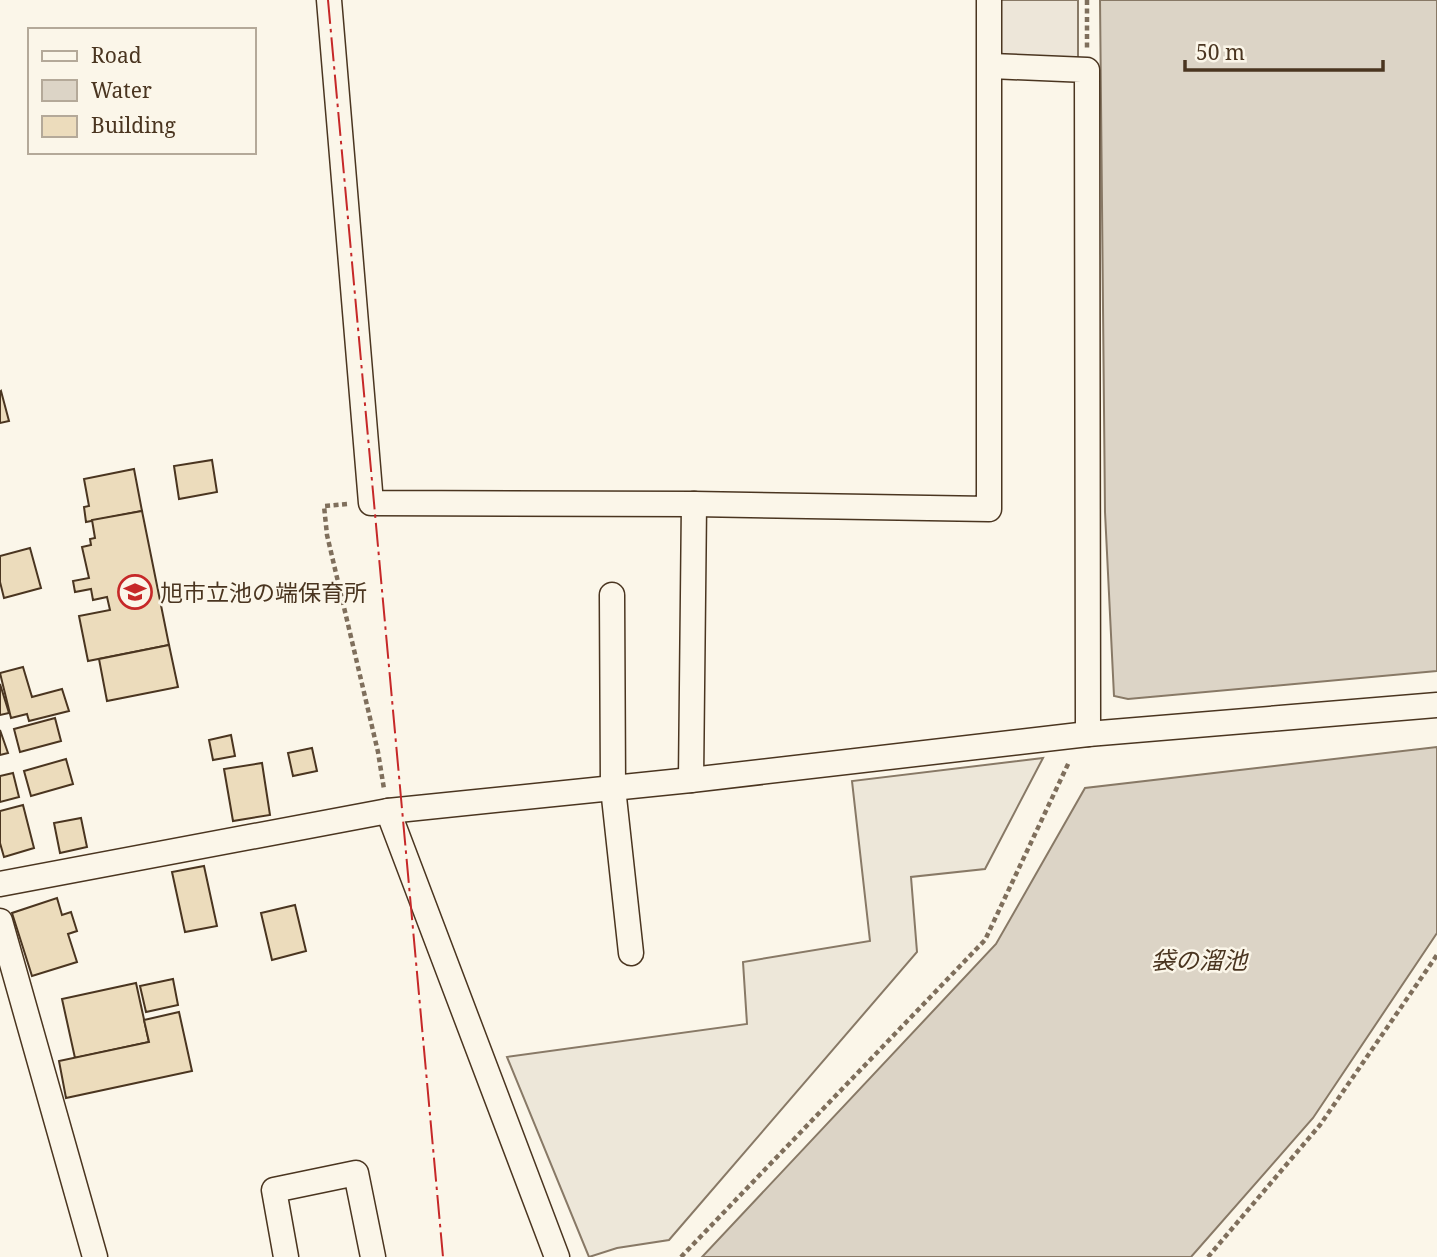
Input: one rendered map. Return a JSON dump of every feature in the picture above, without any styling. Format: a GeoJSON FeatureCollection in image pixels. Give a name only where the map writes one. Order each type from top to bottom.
{"type":"FeatureCollection","features":[{"type":"Feature","properties":{"kind":"street"},"geometry":{"type":"LineString","coordinates":[[329,0],[371,503],[694,504],[989,509],[989,0]]}},
{"type":"Feature","properties":{"kind":"street"},"geometry":{"type":"LineString","coordinates":[[991,66],[1087,70],[1088,734]]}},
{"type":"Feature","properties":{"kind":"street"},"geometry":{"type":"LineString","coordinates":[[691,780],[694,504]]}},
{"type":"Feature","properties":{"kind":"street"},"geometry":{"type":"LineString","coordinates":[[612,595],[613,788],[631,953]]}},
{"type":"Feature","properties":{"kind":"street"},"geometry":{"type":"LineString","coordinates":[[0,884],[388,811],[691,780],[1088,734],[1437,705]]}},
{"type":"Feature","properties":{"kind":"street"},"geometry":{"type":"LineString","coordinates":[[388,811],[557,1257]]}},
{"type":"Feature","properties":{"kind":"street"},"geometry":{"type":"LineString","coordinates":[[0,920],[95,1257]]}},
{"type":"Feature","properties":{"kind":"street"},"geometry":{"type":"LineString","coordinates":[[286,1257],[274,1190],[356,1174],[373,1257]]}},
{"type":"Feature","properties":{"kind":"path"},"geometry":{"type":"LineString","coordinates":[[1087,0],[1087,70]]}},
{"type":"Feature","properties":{"kind":"path"},"geometry":{"type":"LineString","coordinates":[[371,503],[324,506],[327,535],[379,752],[388,811]]}},
{"type":"Feature","properties":{"kind":"path"},"geometry":{"type":"LineString","coordinates":[[681,1257],[985,940],[1072,757]]}},
{"type":"Feature","properties":{"kind":"path"},"geometry":{"type":"LineString","coordinates":[[1208,1257],[1320,1125],[1437,954]]}},
{"type":"Feature","properties":{"kind":"shaded area"},"geometry":{"type":"Polygon","coordinates":[[[1000,0],[1078,0],[1078,59],[1000,57],[1000,0]]]}},
{"type":"Feature","properties":{"kind":"shaded area"},"geometry":{"type":"Polygon","coordinates":[[[1043,758],[985,869],[911,877],[917,952],[669,1240],[617,1248],[589,1257],[507,1057],[747,1024],[743,962],[870,941],[852,781],[1043,758]]]}},
{"type":"Feature","properties":{"kind":"water"},"geometry":{"type":"Polygon","coordinates":[[[1100,0],[1437,0],[1437,671],[1128,699],[1114,696],[1105,512],[1100,0]]]}},
{"type":"Feature","properties":{"kind":"water","name":"袋の溜池"},"geometry":{"type":"Polygon","coordinates":[[[1437,747],[1437,933],[1313,1118],[1191,1257],[702,1257],[996,944],[1085,788],[1437,747]]]}},
{"type":"Feature","properties":{"kind":"building"},"geometry":{"type":"Polygon","coordinates":[[[0,392],[9,421],[0,423],[0,392]]]}},
{"type":"Feature","properties":{"kind":"building"},"geometry":{"type":"Polygon","coordinates":[[[212,460],[217,492],[179,499],[174,466],[212,460]]]}},
{"type":"Feature","properties":{"kind":"building"},"geometry":{"type":"Polygon","coordinates":[[[134,469],[142,511],[86,522],[84,507],[89,506],[84,479],[134,469]]]}},
{"type":"Feature","properties":{"kind":"building"},"geometry":{"type":"Polygon","coordinates":[[[142,511],[169,645],[88,661],[79,616],[110,610],[107,597],[93,600],[91,589],[75,592],[73,581],[89,578],[82,547],[91,545],[90,539],[95,538],[92,520],[142,511]]]}},
{"type":"Feature","properties":{"kind":"building"},"geometry":{"type":"Polygon","coordinates":[[[30,548],[41,588],[4,598],[0,582],[0,556],[30,548]]]}},
{"type":"Feature","properties":{"kind":"building"},"geometry":{"type":"Polygon","coordinates":[[[169,645],[178,687],[107,701],[99,659],[169,645]]]}},
{"type":"Feature","properties":{"kind":"building"},"geometry":{"type":"Polygon","coordinates":[[[23,667],[32,697],[62,689],[69,711],[29,721],[27,714],[11,718],[0,673],[23,667]]]}},
{"type":"Feature","properties":{"kind":"building"},"geometry":{"type":"Polygon","coordinates":[[[0,684],[9,713],[0,715],[0,684]]]}},
{"type":"Feature","properties":{"kind":"building"},"geometry":{"type":"Polygon","coordinates":[[[55,718],[61,741],[20,752],[14,729],[55,718]]]}},
{"type":"Feature","properties":{"kind":"building"},"geometry":{"type":"Polygon","coordinates":[[[0,730],[8,753],[0,755],[0,730]]]}},
{"type":"Feature","properties":{"kind":"building"},"geometry":{"type":"Polygon","coordinates":[[[231,735],[235,756],[213,760],[209,740],[231,735]]]}},
{"type":"Feature","properties":{"kind":"building"},"geometry":{"type":"Polygon","coordinates":[[[312,748],[317,771],[293,776],[288,753],[312,748]]]}},
{"type":"Feature","properties":{"kind":"building"},"geometry":{"type":"Polygon","coordinates":[[[66,759],[73,784],[31,796],[24,771],[66,759]]]}},
{"type":"Feature","properties":{"kind":"building"},"geometry":{"type":"Polygon","coordinates":[[[262,763],[270,815],[233,821],[224,769],[262,763]]]}},
{"type":"Feature","properties":{"kind":"building"},"geometry":{"type":"Polygon","coordinates":[[[13,773],[19,797],[0,802],[0,776],[13,773]]]}},
{"type":"Feature","properties":{"kind":"building"},"geometry":{"type":"Polygon","coordinates":[[[23,805],[34,848],[4,857],[0,843],[0,811],[23,805]]]}},
{"type":"Feature","properties":{"kind":"building"},"geometry":{"type":"Polygon","coordinates":[[[81,818],[87,847],[60,853],[54,823],[81,818]]]}},
{"type":"Feature","properties":{"kind":"building"},"geometry":{"type":"Polygon","coordinates":[[[204,866],[217,926],[185,932],[172,872],[204,866]]]}},
{"type":"Feature","properties":{"kind":"building"},"geometry":{"type":"Polygon","coordinates":[[[57,898],[62,915],[71,912],[77,931],[68,934],[77,962],[32,976],[12,913],[57,898]]]}},
{"type":"Feature","properties":{"kind":"building"},"geometry":{"type":"Polygon","coordinates":[[[295,905],[306,951],[272,960],[261,913],[295,905]]]}},
{"type":"Feature","properties":{"kind":"building"},"geometry":{"type":"Polygon","coordinates":[[[173,979],[178,1005],[146,1012],[140,986],[173,979]]]}},
{"type":"Feature","properties":{"kind":"building"},"geometry":{"type":"Polygon","coordinates":[[[136,983],[149,1042],[75,1058],[62,999],[136,983]]]}},
{"type":"Feature","properties":{"kind":"building"},"geometry":{"type":"Polygon","coordinates":[[[179,1012],[192,1071],[66,1098],[59,1061],[149,1042],[144,1020],[179,1012]]]}},
{"type":"Feature","properties":{"kind":"power"},"geometry":{"type":"LineString","coordinates":[[328,0],[443,1257]]}},
{"type":"Feature","properties":{"kind":"place","name":"旭市立池の端保育所"},"geometry":{"type":"Point","coordinates":[135,592]}}]}
